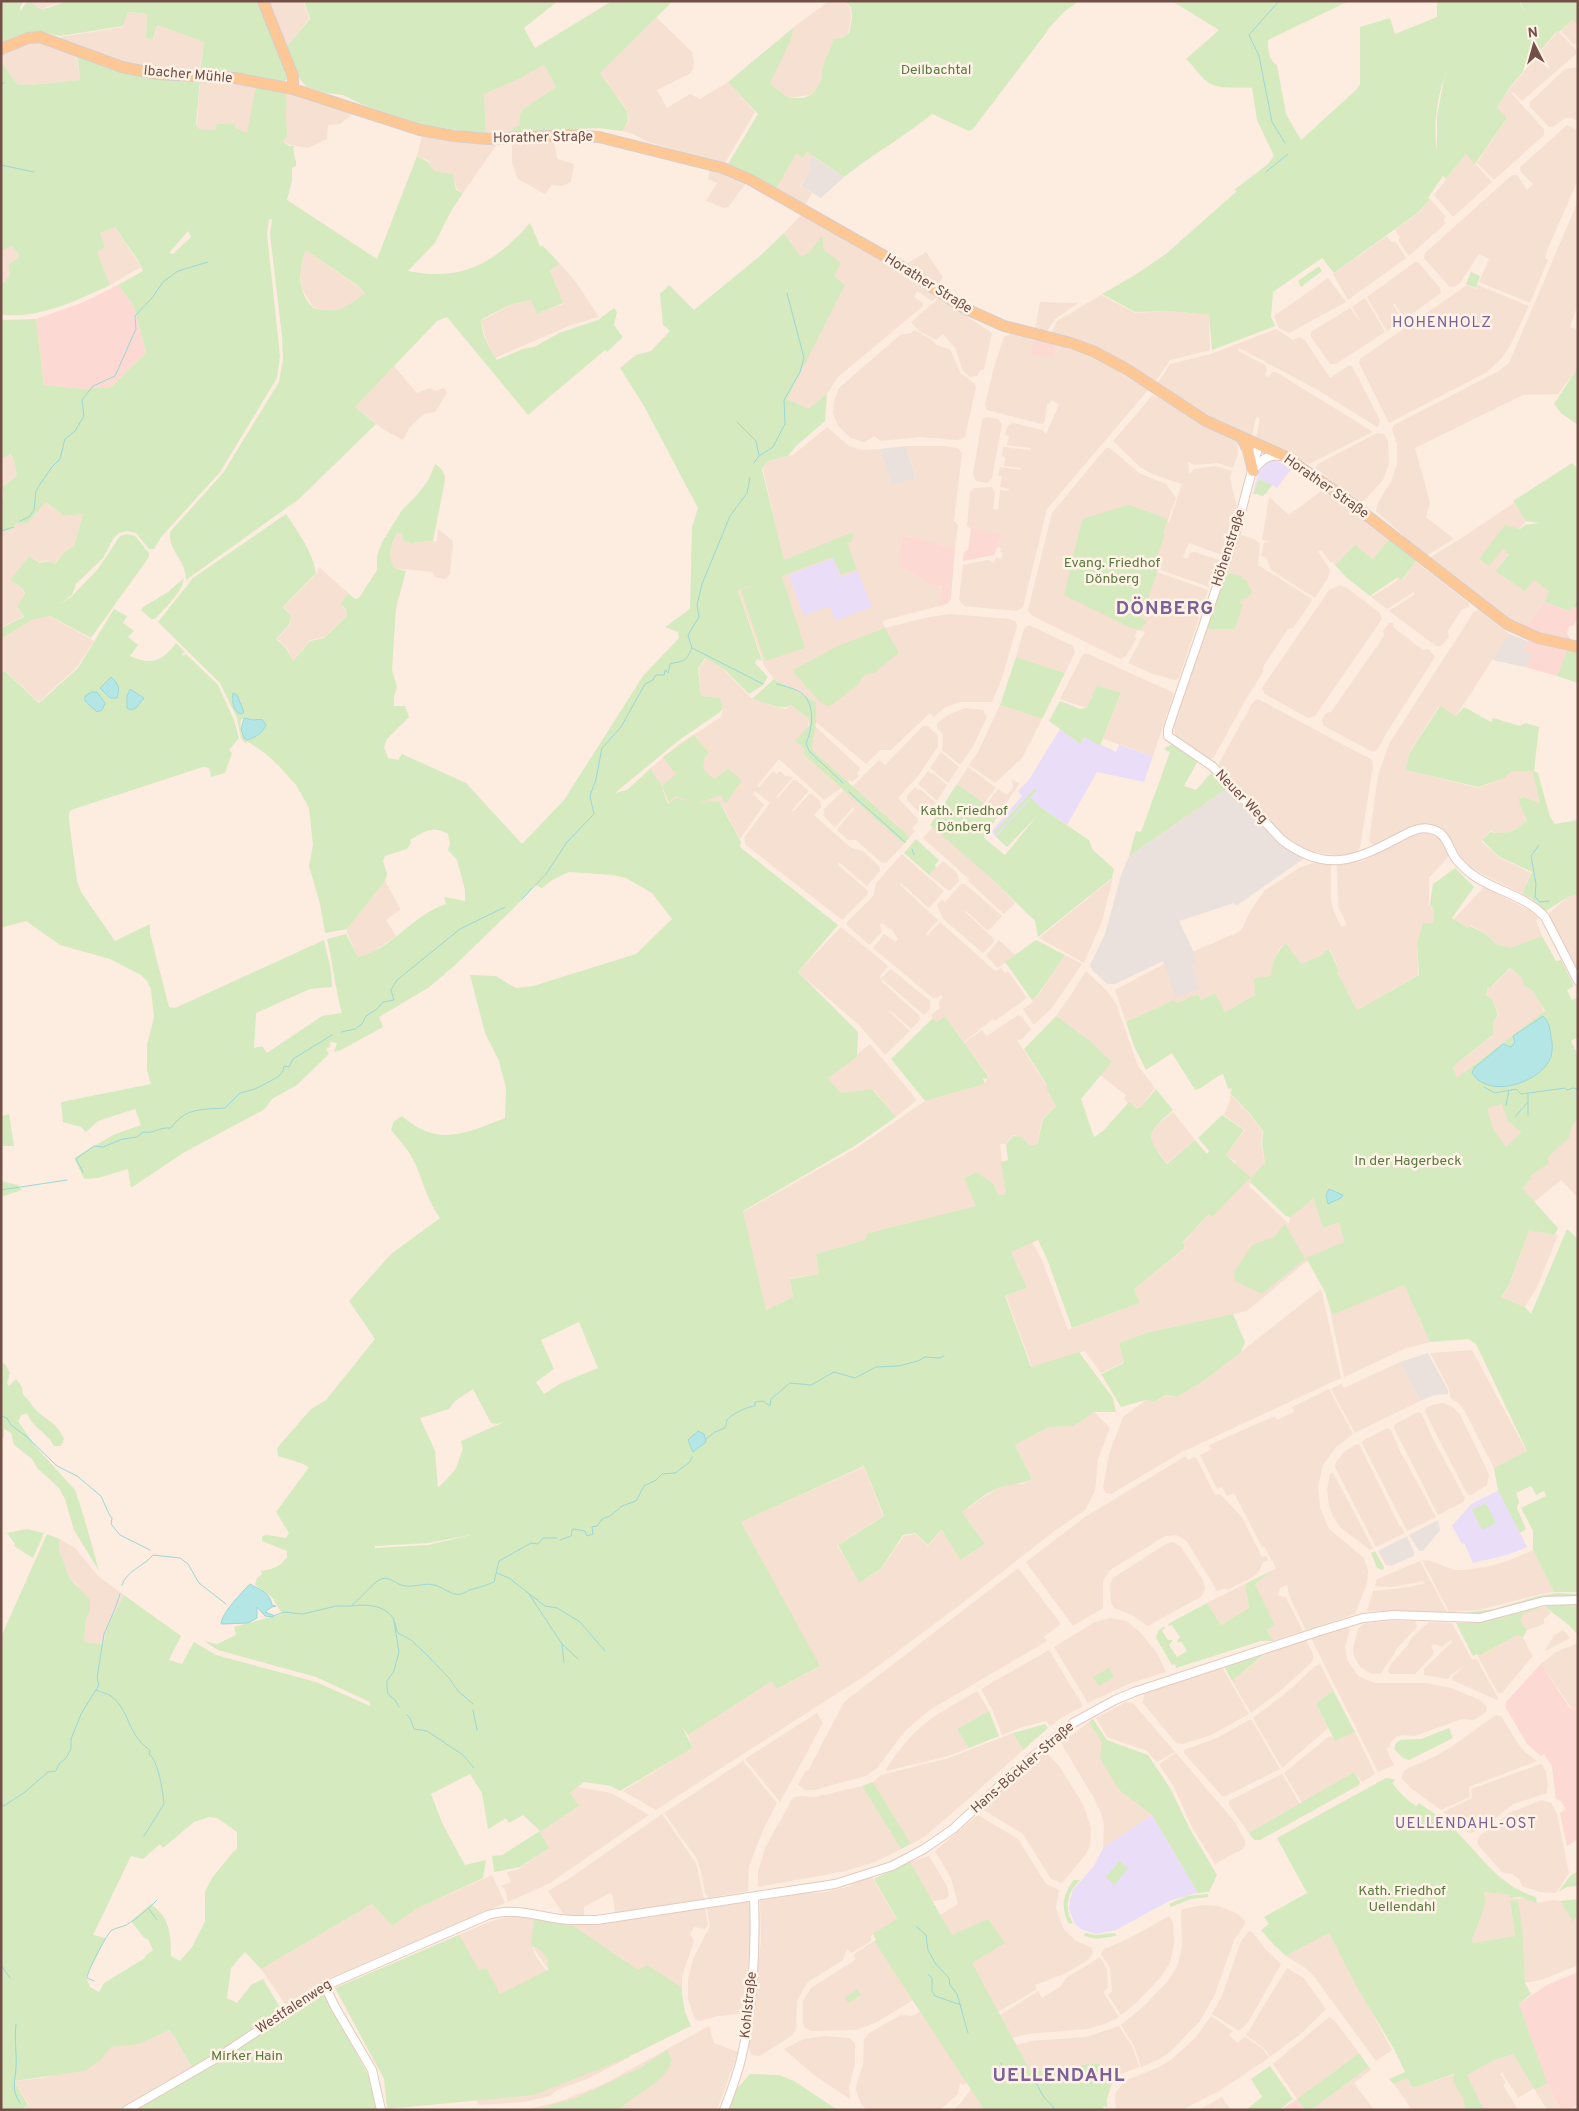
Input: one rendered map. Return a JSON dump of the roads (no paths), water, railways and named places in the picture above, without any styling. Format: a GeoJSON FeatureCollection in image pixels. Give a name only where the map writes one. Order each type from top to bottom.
{"type":"FeatureCollection","features":[{"type":"Feature","properties":{"kind":"main road"},"geometry":{"type":"LineString","coordinates":[[263,1],[293,76],[293,89]]}},
{"type":"Feature","properties":{"kind":"main road","name":"Ibacher Mühle"},"geometry":{"type":"LineString","coordinates":[[1,49],[28,38],[40,37],[122,68],[157,74],[235,78],[293,89]]}},
{"type":"Feature","properties":{"kind":"main road","name":"Horather Straße"},"geometry":{"type":"LineString","coordinates":[[293,89],[420,130],[438,134],[488,139],[568,135],[599,137],[737,173],[888,258],[964,308],[1000,324],[1071,343],[1095,352],[1128,370],[1206,421],[1284,456],[1344,497],[1507,624],[1538,638],[1578,647]]}},
{"type":"Feature","properties":{"kind":"main road"},"geometry":{"type":"LineString","coordinates":[[1241,437],[1248,450],[1253,471]]}},
{"type":"Feature","properties":{"kind":"street","name":"Höhenstraße"},"geometry":{"type":"LineString","coordinates":[[1168,736],[1170,724],[1236,531],[1260,444]]}},
{"type":"Feature","properties":{"kind":"street"},"geometry":{"type":"LineString","coordinates":[[1253,471],[1262,460],[1270,455],[1284,456]]}},
{"type":"Feature","properties":{"kind":"street","name":"Neuer Weg"},"geometry":{"type":"LineString","coordinates":[[1168,736],[1212,766],[1282,840],[1293,848],[1314,857],[1334,860],[1355,858],[1412,831],[1425,828],[1435,830],[1446,838],[1454,856],[1471,874],[1519,897],[1540,911],[1545,917],[1578,981]]}},
{"type":"Feature","properties":{"kind":"street","name":"Hans-Böckler-Straße"},"geometry":{"type":"LineString","coordinates":[[528,1913],[570,1920],[597,1920],[846,1882],[897,1863],[924,1849],[953,1829],[1018,1769],[1073,1723],[1114,1700],[1146,1687],[1363,1618],[1389,1615],[1480,1618],[1544,1602],[1578,1600]]}},
{"type":"Feature","properties":{"kind":"street","name":"Kohlstraße"},"geometry":{"type":"LineString","coordinates":[[724,2110],[737,2076],[744,2046],[753,1965],[754,1897]]}},
{"type":"Feature","properties":{"kind":"street","name":"Westfalenweg"},"geometry":{"type":"LineString","coordinates":[[127,2110],[220,2056],[325,1986],[488,1915],[510,1911],[528,1913]]}},
{"type":"Feature","properties":{"kind":"street"},"geometry":{"type":"LineString","coordinates":[[325,1986],[334,2007],[372,2070],[382,2110]]}},
{"type":"Feature","properties":{"kind":"water"},"geometry":{"type":"Polygon","coordinates":[[[111,677],[118,686],[117,698],[110,698],[100,688],[111,677]]]}},
{"type":"Feature","properties":{"kind":"water"},"geometry":{"type":"Polygon","coordinates":[[[130,689],[144,698],[136,708],[131,710],[127,708],[127,696],[130,689]]]}},
{"type":"Feature","properties":{"kind":"water"},"geometry":{"type":"Polygon","coordinates":[[[91,692],[97,692],[105,703],[102,710],[97,712],[85,701],[85,696],[91,692]]]}},
{"type":"Feature","properties":{"kind":"water"},"geometry":{"type":"Polygon","coordinates":[[[233,693],[237,695],[244,712],[241,714],[235,709],[233,693]]]}},
{"type":"Feature","properties":{"kind":"water"},"geometry":{"type":"Polygon","coordinates":[[[244,718],[262,719],[266,725],[254,738],[247,740],[244,738],[241,729],[244,718]]]}},
{"type":"Feature","properties":{"kind":"water"},"geometry":{"type":"Polygon","coordinates":[[[1543,1016],[1549,1025],[1552,1053],[1550,1060],[1541,1071],[1522,1082],[1510,1086],[1499,1087],[1479,1081],[1472,1073],[1474,1068],[1503,1044],[1511,1047],[1515,1042],[1513,1036],[1543,1016]]]}},
{"type":"Feature","properties":{"kind":"water"},"geometry":{"type":"Polygon","coordinates":[[[1329,1189],[1343,1195],[1341,1198],[1328,1204],[1326,1195],[1329,1189]]]}},
{"type":"Feature","properties":{"kind":"water"},"geometry":{"type":"Polygon","coordinates":[[[698,1431],[704,1434],[706,1442],[693,1452],[688,1440],[698,1431]]]}},
{"type":"Feature","properties":{"kind":"water"},"geometry":{"type":"Polygon","coordinates":[[[250,1584],[267,1594],[272,1605],[276,1606],[265,1612],[273,1615],[273,1617],[265,1616],[257,1607],[257,1618],[248,1623],[221,1624],[228,1609],[250,1584]]]}},
{"type":"Feature","properties":{"kind":"waterway"},"geometry":{"type":"LineString","coordinates":[[1279,1],[1249,35],[1259,56],[1272,122],[1285,143]]}},
{"type":"Feature","properties":{"kind":"waterway"},"geometry":{"type":"LineString","coordinates":[[1266,172],[1288,154]]}},
{"type":"Feature","properties":{"kind":"waterway"},"geometry":{"type":"LineString","coordinates":[[1,165],[34,172]]}},
{"type":"Feature","properties":{"kind":"waterway"},"geometry":{"type":"LineString","coordinates":[[20,521],[29,517],[34,510],[36,491],[52,467],[60,459],[65,439],[75,431],[84,416],[82,400],[93,386],[115,376],[136,329],[135,316],[152,298],[163,282],[178,271],[208,262]]}},
{"type":"Feature","properties":{"kind":"waterway"},"geometry":{"type":"LineString","coordinates":[[754,463],[759,456],[773,447],[785,424],[784,400],[800,372],[804,358],[787,293]]}},
{"type":"Feature","properties":{"kind":"waterway"},"geometry":{"type":"LineString","coordinates":[[737,422],[756,441],[759,455]]}},
{"type":"Feature","properties":{"kind":"waterway"},"geometry":{"type":"LineString","coordinates":[[522,899],[546,874],[567,842],[594,814],[590,796],[596,779],[602,748],[621,727],[645,684],[653,680],[656,675],[664,675],[665,670],[668,673],[670,664],[686,659],[690,653],[692,648],[688,635],[699,617],[697,605],[702,584],[730,516],[747,493],[750,478]]}},
{"type":"Feature","properties":{"kind":"waterway"},"geometry":{"type":"LineString","coordinates":[[1,531],[14,527]]}},
{"type":"Feature","properties":{"kind":"waterway"},"geometry":{"type":"LineString","coordinates":[[1576,605],[1578,599]]}},
{"type":"Feature","properties":{"kind":"waterway"},"geometry":{"type":"LineString","coordinates":[[692,648],[763,684]]}},
{"type":"Feature","properties":{"kind":"waterway"},"geometry":{"type":"LineString","coordinates":[[777,684],[800,692],[805,696],[809,702],[812,716],[806,743],[809,751],[843,783]]}},
{"type":"Feature","properties":{"kind":"waterway"},"geometry":{"type":"LineString","coordinates":[[849,792],[905,842]]}},
{"type":"Feature","properties":{"kind":"waterway"},"geometry":{"type":"LineString","coordinates":[[1539,845],[1531,856],[1536,884],[1535,897],[1540,902],[1549,901]]}},
{"type":"Feature","properties":{"kind":"waterway"},"geometry":{"type":"LineString","coordinates":[[912,849],[914,855]]}},
{"type":"Feature","properties":{"kind":"waterway"},"geometry":{"type":"LineString","coordinates":[[341,1032],[355,1029],[362,1024],[366,1016],[377,1009],[383,1002],[394,1000],[391,990],[397,980],[460,929],[505,907]]}},
{"type":"Feature","properties":{"kind":"waterway"},"geometry":{"type":"LineString","coordinates":[[83,1172],[76,1159],[94,1146],[103,1147],[123,1139],[137,1137],[143,1132],[171,1128],[182,1116],[188,1113],[225,1108],[240,1093],[255,1089],[278,1077],[283,1071],[284,1066],[289,1067],[293,1059],[332,1035]]}},
{"type":"Feature","properties":{"kind":"waterway"},"geometry":{"type":"LineString","coordinates":[[1484,1087],[1495,1093],[1516,1089],[1521,1094],[1565,1088],[1567,1090],[1578,1089]]}},
{"type":"Feature","properties":{"kind":"waterway"},"geometry":{"type":"LineString","coordinates":[[1506,1105],[1509,1091]]}},
{"type":"Feature","properties":{"kind":"waterway"},"geometry":{"type":"LineString","coordinates":[[1528,1094],[1528,1115]]}},
{"type":"Feature","properties":{"kind":"waterway"},"geometry":{"type":"LineString","coordinates":[[1515,1117],[1527,1103]]}},
{"type":"Feature","properties":{"kind":"waterway"},"geometry":{"type":"LineString","coordinates":[[1,1190],[67,1180]]}},
{"type":"Feature","properties":{"kind":"waterway"},"geometry":{"type":"LineString","coordinates":[[706,1439],[715,1432],[725,1428],[727,1420],[732,1415],[755,1406],[755,1402],[763,1401],[770,1406],[771,1399],[790,1383],[811,1385],[834,1372],[855,1378],[876,1367],[899,1366],[925,1357],[939,1358],[944,1356]]}},
{"type":"Feature","properties":{"kind":"waterway"},"geometry":{"type":"LineString","coordinates":[[1,1383],[1,1399]]}},
{"type":"Feature","properties":{"kind":"waterway"},"geometry":{"type":"LineString","coordinates":[[1,1416],[7,1418],[11,1425],[27,1437],[57,1466],[77,1476],[101,1496],[112,1518],[111,1524],[120,1535],[150,1550]]}},
{"type":"Feature","properties":{"kind":"waterway"},"geometry":{"type":"LineString","coordinates":[[560,1540],[571,1536],[574,1529],[585,1531],[587,1536],[593,1534],[592,1527],[597,1526],[602,1519],[610,1516],[622,1506],[636,1501],[644,1486],[656,1480],[662,1474],[675,1473],[690,1462],[692,1457]]}},
{"type":"Feature","properties":{"kind":"waterway"},"geometry":{"type":"LineString","coordinates":[[273,1616],[284,1612],[303,1614],[336,1606],[351,1606],[376,1582],[385,1578],[405,1586],[434,1585],[460,1594],[494,1582],[499,1561],[531,1543],[538,1544],[543,1538],[557,1538]]}},
{"type":"Feature","properties":{"kind":"waterway"},"geometry":{"type":"LineString","coordinates":[[122,1585],[131,1572],[153,1555],[180,1558],[188,1564],[199,1583],[226,1604]]}},
{"type":"Feature","properties":{"kind":"waterway"},"geometry":{"type":"LineString","coordinates":[[497,1573],[509,1578],[545,1606],[557,1608],[580,1622],[605,1651]]}},
{"type":"Feature","properties":{"kind":"waterway"},"geometry":{"type":"LineString","coordinates":[[1,1805],[4,1806],[25,1792],[48,1772],[56,1771],[59,1764],[66,1758],[71,1749],[71,1739],[81,1714],[99,1685],[97,1678],[104,1634],[120,1594]]}},
{"type":"Feature","properties":{"kind":"waterway"},"geometry":{"type":"LineString","coordinates":[[529,1594],[562,1644],[578,1659]]}},
{"type":"Feature","properties":{"kind":"waterway"},"geometry":{"type":"LineString","coordinates":[[352,1606],[375,1606],[385,1610],[394,1620],[398,1633],[411,1640],[425,1653],[449,1678],[458,1691],[473,1704]]}},
{"type":"Feature","properties":{"kind":"waterway"},"geometry":{"type":"LineString","coordinates":[[394,1621],[399,1652],[394,1671],[387,1681],[387,1688],[388,1694],[399,1707]]}},
{"type":"Feature","properties":{"kind":"waterway"},"geometry":{"type":"LineString","coordinates":[[562,1644],[564,1663]]}},
{"type":"Feature","properties":{"kind":"waterway"},"geometry":{"type":"LineString","coordinates":[[96,1690],[109,1695],[122,1708],[137,1737],[150,1750],[149,1754],[157,1769],[164,1804],[144,1836]]}},
{"type":"Feature","properties":{"kind":"waterway"},"geometry":{"type":"LineString","coordinates":[[473,1710],[477,1730]]}},
{"type":"Feature","properties":{"kind":"waterway"},"geometry":{"type":"LineString","coordinates":[[407,1715],[414,1729],[427,1731],[463,1755],[474,1768]]}},
{"type":"Feature","properties":{"kind":"waterway"},"geometry":{"type":"LineString","coordinates":[[94,1981],[87,1978],[88,1974],[109,1933],[134,1920],[157,1900]]}},
{"type":"Feature","properties":{"kind":"waterway"},"geometry":{"type":"LineString","coordinates":[[149,1909],[157,1920]]}},
{"type":"Feature","properties":{"kind":"waterway"},"geometry":{"type":"LineString","coordinates":[[916,1926],[926,1935],[928,1950],[935,1963],[949,1978],[950,1985],[957,1994],[968,2033]]}},
{"type":"Feature","properties":{"kind":"waterway"},"geometry":{"type":"LineString","coordinates":[[1,1965],[10,1978]]}},
{"type":"Feature","properties":{"kind":"waterway"},"geometry":{"type":"LineString","coordinates":[[928,1974],[932,1978],[932,1991],[935,1996],[961,2005]]}},
{"type":"Feature","properties":{"kind":"waterway"},"geometry":{"type":"LineString","coordinates":[[16,2024],[14,2086],[15,2094],[20,2103]]}},
{"type":"Feature","properties":{"kind":"waterway"},"geometry":{"type":"LineString","coordinates":[[1001,2063],[1011,2081],[1036,2083],[1043,2096],[1056,2110]]}},
{"type":"Feature","properties":{"kind":"district","name":"HOHENHOLZ"},"geometry":{"type":"Point","coordinates":[1442,323]}},
{"type":"Feature","properties":{"kind":"district","name":"DÖNBERG"},"geometry":{"type":"Point","coordinates":[1165,609]}},
{"type":"Feature","properties":{"kind":"district","name":"UELLENDAHL-OST"},"geometry":{"type":"Point","coordinates":[1466,1824]}},
{"type":"Feature","properties":{"kind":"district","name":"UELLENDAHL"},"geometry":{"type":"Point","coordinates":[1059,2076]}},
{"type":"Feature","properties":{"kind":"park label","name":"Deilbachtal"},"geometry":{"type":"Point","coordinates":[936,70]}},
{"type":"Feature","properties":{"kind":"park label","name":"Evang. Friedhof Dönberg"},"geometry":{"type":"Point","coordinates":[1112,572]}},
{"type":"Feature","properties":{"kind":"park label","name":"Kath. Friedhof Dönberg"},"geometry":{"type":"Point","coordinates":[964,820]}},
{"type":"Feature","properties":{"kind":"park label","name":"In der Hagerbeck"},"geometry":{"type":"Point","coordinates":[1408,1161]}},
{"type":"Feature","properties":{"kind":"park label","name":"Kath. Friedhof Uellendahl"},"geometry":{"type":"Point","coordinates":[1402,1899]}},
{"type":"Feature","properties":{"kind":"park label","name":"Mirker Hain"},"geometry":{"type":"Point","coordinates":[247,2056]}}]}
